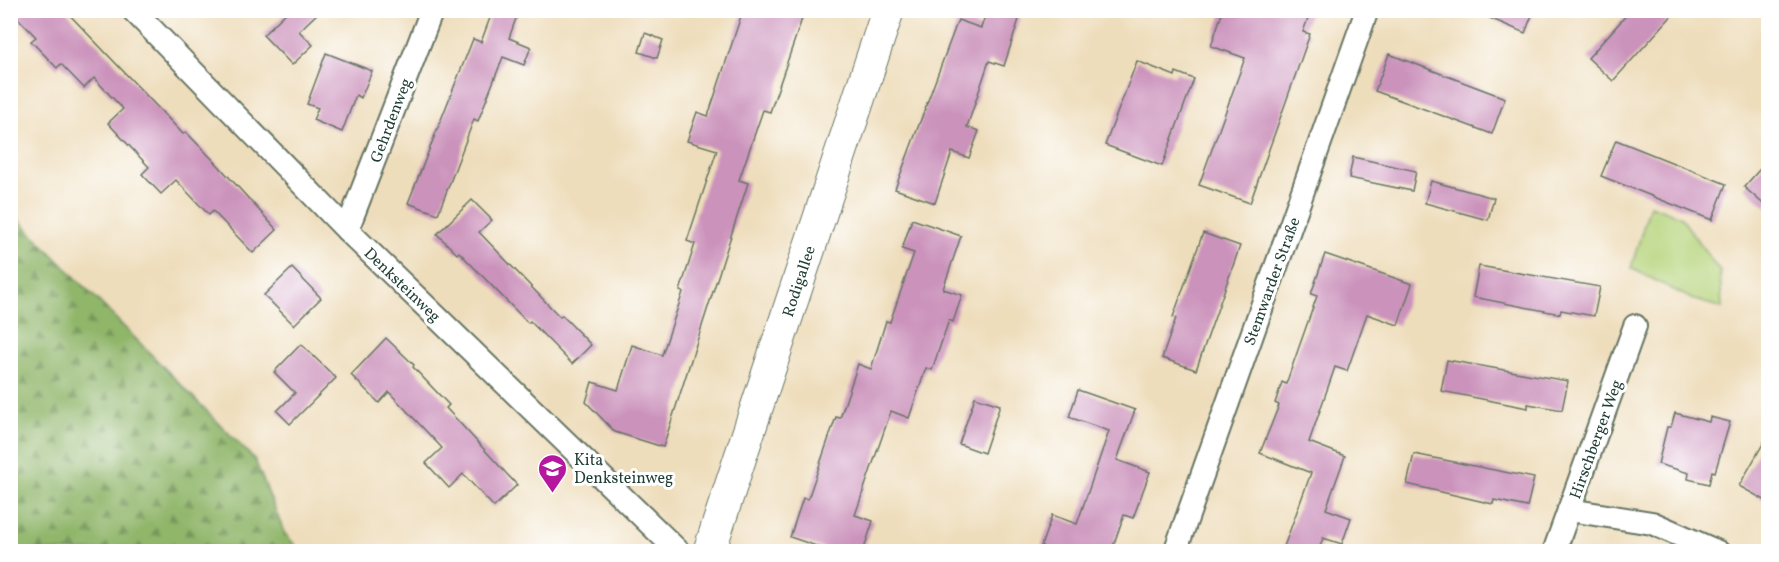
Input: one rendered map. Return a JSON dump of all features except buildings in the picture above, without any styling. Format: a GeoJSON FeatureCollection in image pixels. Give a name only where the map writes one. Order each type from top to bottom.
{"type":"FeatureCollection","features":[{"type":"Feature","properties":{"kind":"main road","name":"Rodigallee"},"geometry":{"type":"LineString","coordinates":[[709,552],[888,10]]}},
{"type":"Feature","properties":{"kind":"street","name":"Denksteinweg"},"geometry":{"type":"LineString","coordinates":[[133,10],[347,230],[679,552]]}},
{"type":"Feature","properties":{"kind":"street","name":"Gehrdenweg"},"geometry":{"type":"LineString","coordinates":[[347,230],[432,10]]}},
{"type":"Feature","properties":{"kind":"street","name":"Stemwarder Straße"},"geometry":{"type":"LineString","coordinates":[[1175,552],[1367,10]]}},
{"type":"Feature","properties":{"kind":"street","name":"Hirschberger Weg"},"geometry":{"type":"LineString","coordinates":[[1554,552],[1635,326]]}},
{"type":"Feature","properties":{"kind":"street"},"geometry":{"type":"LineString","coordinates":[[1569,510],[1652,524],[1718,552]]}},
{"type":"Feature","properties":{"kind":"green space"},"geometry":{"type":"Polygon","coordinates":[[[1650,205],[1680,216],[1720,272],[1722,308],[1692,299],[1631,268],[1650,205]]]}},
{"type":"Feature","properties":{"kind":"green space"},"geometry":{"type":"Polygon","coordinates":[[[11,212],[255,460],[285,534],[301,551],[11,551],[11,212]]]}},
{"type":"Feature","properties":{"kind":"place","name":"Kita Denksteinweg"},"geometry":{"type":"Point","coordinates":[553,494]}}]}
